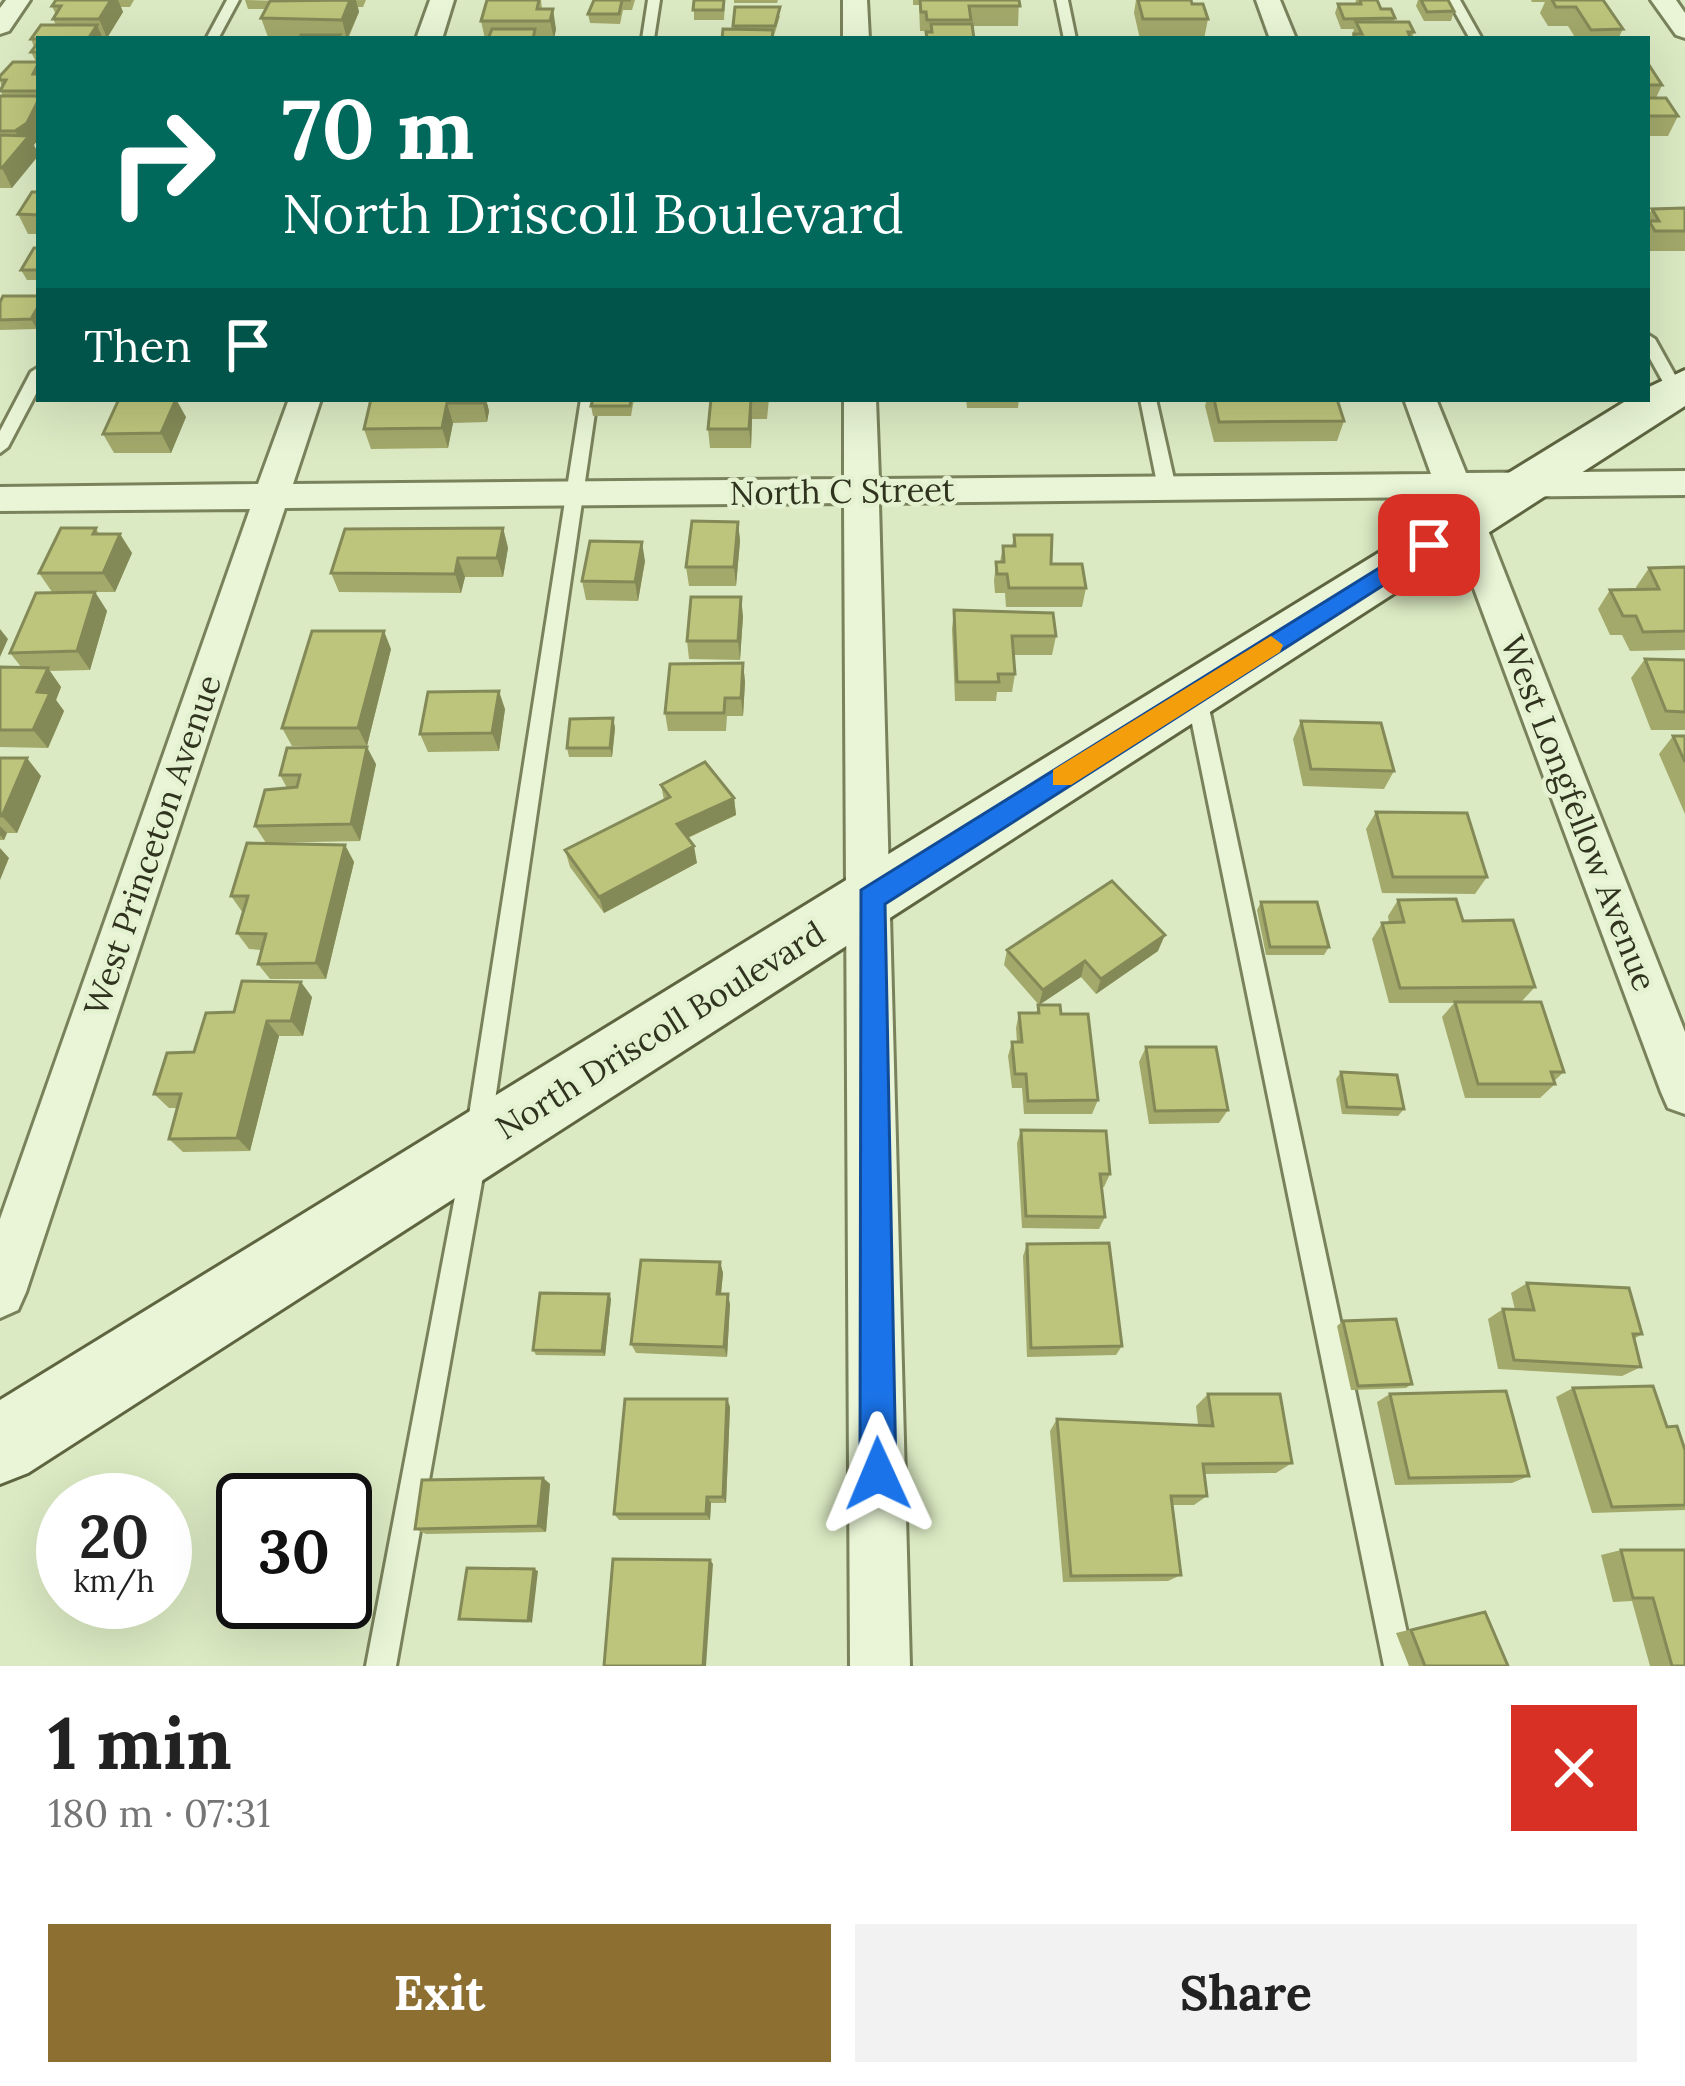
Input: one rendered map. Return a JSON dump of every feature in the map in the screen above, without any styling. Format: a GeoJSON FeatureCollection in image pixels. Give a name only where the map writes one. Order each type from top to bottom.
{"type":"FeatureCollection","features":[{"type":"Feature","properties":{"kind":"main road","name":"North Driscoll Boulevard"},"geometry":{"type":"LineString","coordinates":[[0,1445],[1196,693],[1461,503],[1531,484],[1632,402]]}},
{"type":"Feature","properties":{"kind":"street"},"geometry":{"type":"LineString","coordinates":[[0,26],[19,0]]}},
{"type":"Feature","properties":{"kind":"street"},"geometry":{"type":"LineString","coordinates":[[430,36],[442,0]]}},
{"type":"Feature","properties":{"kind":"street"},"geometry":{"type":"LineString","coordinates":[[855,0],[856,36]]}},
{"type":"Feature","properties":{"kind":"street"},"geometry":{"type":"LineString","coordinates":[[1268,0],[1282,36]]}},
{"type":"Feature","properties":{"kind":"street"},"geometry":{"type":"LineString","coordinates":[[1663,0],[1685,30]]}},
{"type":"Feature","properties":{"kind":"street","name":"West Princeton Avenue"},"geometry":{"type":"LineString","coordinates":[[0,1292],[304,402]]}},
{"type":"Feature","properties":{"kind":"street"},"geometry":{"type":"LineString","coordinates":[[860,402],[880,1666]]}},
{"type":"Feature","properties":{"kind":"street","name":"West Longfellow Avenue"},"geometry":{"type":"LineString","coordinates":[[1421,402],[1685,1093]]}},
{"type":"Feature","properties":{"kind":"street"},"geometry":{"type":"LineString","coordinates":[[1531,484],[1685,483]]}},
{"type":"Feature","properties":{"kind":"street","name":"North C Street"},"geometry":{"type":"LineString","coordinates":[[0,500],[1168,488],[1461,503]]}},
{"type":"Feature","properties":{"kind":"lane"},"geometry":{"type":"LineString","coordinates":[[214,36],[233,0]]}},
{"type":"Feature","properties":{"kind":"lane"},"geometry":{"type":"LineString","coordinates":[[648,36],[654,0]]}},
{"type":"Feature","properties":{"kind":"lane"},"geometry":{"type":"LineString","coordinates":[[1062,0],[1069,36]]}},
{"type":"Feature","properties":{"kind":"lane"},"geometry":{"type":"LineString","coordinates":[[1454,0],[1474,36]]}},
{"type":"Feature","properties":{"kind":"lane"},"geometry":{"type":"LineString","coordinates":[[0,447],[36,379]]}},
{"type":"Feature","properties":{"kind":"lane"},"geometry":{"type":"LineString","coordinates":[[381,1666],[476,1145],[590,402]]}},
{"type":"Feature","properties":{"kind":"lane"},"geometry":{"type":"LineString","coordinates":[[1149,402],[1168,488]]}},
{"type":"Feature","properties":{"kind":"lane"},"geometry":{"type":"LineString","coordinates":[[1196,693],[1399,1666]]}},
{"type":"Feature","properties":{"kind":"building"},"geometry":{"type":"Polygon","coordinates":[[[56,0],[111,0],[99,19],[53,19],[61,6],[52,6],[56,0]]]}},
{"type":"Feature","properties":{"kind":"building"},"geometry":{"type":"Polygon","coordinates":[[[350,0],[342,20],[261,18],[270,1],[350,0]]]}},
{"type":"Feature","properties":{"kind":"building"},"geometry":{"type":"Polygon","coordinates":[[[487,0],[539,0],[537,9],[553,9],[550,21],[481,21],[487,0]]]}},
{"type":"Feature","properties":{"kind":"building"},"geometry":{"type":"Polygon","coordinates":[[[594,0],[622,0],[619,14],[588,14],[594,0]]]}},
{"type":"Feature","properties":{"kind":"building"},"geometry":{"type":"Polygon","coordinates":[[[694,0],[724,0],[723,10],[693,10],[694,0]]]}},
{"type":"Feature","properties":{"kind":"building"},"geometry":{"type":"Polygon","coordinates":[[[920,0],[1019,0],[1020,6],[969,6],[971,20],[927,20],[920,0]]]}},
{"type":"Feature","properties":{"kind":"building"},"geometry":{"type":"Polygon","coordinates":[[[1138,0],[1191,0],[1203,4],[1208,19],[1143,19],[1138,0]]]}},
{"type":"Feature","properties":{"kind":"building"},"geometry":{"type":"Polygon","coordinates":[[[1360,0],[1377,0],[1395,18],[1344,19],[1338,4],[1361,4],[1360,0]]]}},
{"type":"Feature","properties":{"kind":"building"},"geometry":{"type":"Polygon","coordinates":[[[1421,0],[1448,0],[1454,11],[1427,12],[1421,0]]]}},
{"type":"Feature","properties":{"kind":"building"},"geometry":{"type":"Polygon","coordinates":[[[1552,0],[1603,0],[1623,29],[1591,30],[1576,7],[1556,7],[1552,0]]]}},
{"type":"Feature","properties":{"kind":"building"},"geometry":{"type":"Polygon","coordinates":[[[735,7],[780,7],[775,26],[733,26],[735,7]]]}},
{"type":"Feature","properties":{"kind":"building"},"geometry":{"type":"Polygon","coordinates":[[[1356,22],[1409,22],[1414,32],[1408,32],[1410,36],[1354,34],[1362,34],[1356,22]]]}},
{"type":"Feature","properties":{"kind":"building"},"geometry":{"type":"Polygon","coordinates":[[[931,24],[972,24],[974,36],[927,36],[932,32],[931,24]]]}},
{"type":"Feature","properties":{"kind":"building"},"geometry":{"type":"Polygon","coordinates":[[[41,25],[97,25],[90,36],[31,39],[41,25]]]}},
{"type":"Feature","properties":{"kind":"building"},"geometry":{"type":"Polygon","coordinates":[[[492,29],[535,29],[534,36],[489,36],[492,29]]]}},
{"type":"Feature","properties":{"kind":"building"},"geometry":{"type":"Polygon","coordinates":[[[723,29],[773,30],[772,36],[722,36],[723,29]]]}},
{"type":"Feature","properties":{"kind":"building"},"geometry":{"type":"Polygon","coordinates":[[[13,62],[36,62],[36,91],[0,91],[6,80],[0,76],[13,62]]]}},
{"type":"Feature","properties":{"kind":"building"},"geometry":{"type":"Polygon","coordinates":[[[1650,67],[1662,85],[1650,85],[1650,67]]]}},
{"type":"Feature","properties":{"kind":"building"},"geometry":{"type":"Polygon","coordinates":[[[0,96],[36,96],[27,123],[15,131],[0,131],[0,96]]]}},
{"type":"Feature","properties":{"kind":"building"},"geometry":{"type":"Polygon","coordinates":[[[1650,98],[1666,98],[1678,116],[1650,116],[1650,98]]]}},
{"type":"Feature","properties":{"kind":"building"},"geometry":{"type":"Polygon","coordinates":[[[0,135],[29,136],[2,168],[0,168],[0,135]]]}},
{"type":"Feature","properties":{"kind":"building"},"geometry":{"type":"Polygon","coordinates":[[[32,192],[36,192],[36,215],[18,214],[32,192]]]}},
{"type":"Feature","properties":{"kind":"building"},"geometry":{"type":"Polygon","coordinates":[[[1685,208],[1685,231],[1655,231],[1650,221],[1659,221],[1652,209],[1685,208]]]}},
{"type":"Feature","properties":{"kind":"building"},"geometry":{"type":"Polygon","coordinates":[[[34,248],[36,248],[36,270],[21,270],[34,248]]]}},
{"type":"Feature","properties":{"kind":"building"},"geometry":{"type":"Polygon","coordinates":[[[3,296],[36,296],[36,310],[31,319],[0,320],[3,296]]]}},
{"type":"Feature","properties":{"kind":"building"},"geometry":{"type":"Polygon","coordinates":[[[118,402],[175,402],[161,433],[103,434],[118,402]]]}},
{"type":"Feature","properties":{"kind":"building"},"geometry":{"type":"Polygon","coordinates":[[[370,402],[482,402],[447,403],[442,428],[364,429],[370,402]]]}},
{"type":"Feature","properties":{"kind":"building"},"geometry":{"type":"Polygon","coordinates":[[[592,402],[631,402],[630,406],[591,406],[592,402]]]}},
{"type":"Feature","properties":{"kind":"building"},"geometry":{"type":"Polygon","coordinates":[[[711,402],[751,402],[749,429],[708,429],[711,402]]]}},
{"type":"Feature","properties":{"kind":"building"},"geometry":{"type":"Polygon","coordinates":[[[1215,402],[1338,402],[1344,421],[1219,422],[1215,402]]]}},
{"type":"Feature","properties":{"kind":"building"},"geometry":{"type":"Polygon","coordinates":[[[692,521],[738,522],[734,567],[686,567],[692,521]]]}},
{"type":"Feature","properties":{"kind":"building"},"geometry":{"type":"Polygon","coordinates":[[[61,528],[120,534],[103,573],[39,573],[61,528]]]}},
{"type":"Feature","properties":{"kind":"building"},"geometry":{"type":"Polygon","coordinates":[[[503,528],[497,558],[458,558],[455,574],[331,573],[345,529],[503,528]]]}},
{"type":"Feature","properties":{"kind":"building"},"geometry":{"type":"Polygon","coordinates":[[[1014,535],[1052,535],[1051,564],[1082,564],[1086,588],[1009,588],[1007,574],[997,574],[996,562],[1004,562],[1003,546],[1015,546],[1014,535]]]}},
{"type":"Feature","properties":{"kind":"building"},"geometry":{"type":"Polygon","coordinates":[[[590,541],[642,542],[635,582],[582,581],[590,541]]]}},
{"type":"Feature","properties":{"kind":"building"},"geometry":{"type":"Polygon","coordinates":[[[1685,567],[1685,631],[1643,632],[1636,616],[1623,616],[1610,590],[1659,589],[1649,568],[1685,567]]]}},
{"type":"Feature","properties":{"kind":"building"},"geometry":{"type":"Polygon","coordinates":[[[95,592],[77,651],[10,653],[36,593],[95,592]]]}},
{"type":"Feature","properties":{"kind":"building"},"geometry":{"type":"Polygon","coordinates":[[[691,597],[741,597],[738,641],[687,641],[691,597]]]}},
{"type":"Feature","properties":{"kind":"building"},"geometry":{"type":"Polygon","coordinates":[[[954,610],[1053,613],[1056,636],[1012,636],[1015,674],[998,674],[999,682],[957,682],[954,610]]]}},
{"type":"Feature","properties":{"kind":"building"},"geometry":{"type":"Polygon","coordinates":[[[312,631],[384,631],[358,728],[282,728],[312,631]]]}},
{"type":"Feature","properties":{"kind":"building"},"geometry":{"type":"Polygon","coordinates":[[[1645,659],[1685,660],[1685,712],[1666,711],[1645,659]]]}},
{"type":"Feature","properties":{"kind":"building"},"geometry":{"type":"Polygon","coordinates":[[[743,663],[741,698],[725,698],[724,713],[665,713],[670,664],[743,663]]]}},
{"type":"Feature","properties":{"kind":"building"},"geometry":{"type":"Polygon","coordinates":[[[0,667],[48,668],[37,692],[50,693],[33,730],[0,730],[0,667]]]}},
{"type":"Feature","properties":{"kind":"building"},"geometry":{"type":"Polygon","coordinates":[[[499,691],[492,733],[420,734],[428,692],[499,691]]]}},
{"type":"Feature","properties":{"kind":"building"},"geometry":{"type":"Polygon","coordinates":[[[613,718],[610,748],[567,748],[570,719],[613,718]]]}},
{"type":"Feature","properties":{"kind":"building"},"geometry":{"type":"Polygon","coordinates":[[[1301,721],[1381,723],[1394,771],[1311,769],[1301,721]]]}},
{"type":"Feature","properties":{"kind":"building"},"geometry":{"type":"Polygon","coordinates":[[[1673,736],[1685,736],[1685,762],[1673,736]]]}},
{"type":"Feature","properties":{"kind":"building"},"geometry":{"type":"Polygon","coordinates":[[[367,747],[351,824],[255,826],[265,790],[297,787],[300,775],[280,775],[287,748],[367,747]]]}},
{"type":"Feature","properties":{"kind":"building"},"geometry":{"type":"Polygon","coordinates":[[[0,758],[27,758],[2,816],[0,816],[0,758]]]}},
{"type":"Feature","properties":{"kind":"building"},"geometry":{"type":"Polygon","coordinates":[[[705,762],[734,798],[677,824],[694,846],[599,897],[565,850],[670,797],[661,785],[705,762]]]}},
{"type":"Feature","properties":{"kind":"building"},"geometry":{"type":"Polygon","coordinates":[[[1376,812],[1467,813],[1487,877],[1393,877],[1376,812]]]}},
{"type":"Feature","properties":{"kind":"building"},"geometry":{"type":"Polygon","coordinates":[[[247,843],[345,845],[316,963],[258,964],[266,934],[237,933],[248,896],[231,896],[247,843]]]}},
{"type":"Feature","properties":{"kind":"building"},"geometry":{"type":"Polygon","coordinates":[[[1112,881],[1165,935],[1101,979],[1085,961],[1043,990],[1007,950],[1112,881]]]}},
{"type":"Feature","properties":{"kind":"building"},"geometry":{"type":"Polygon","coordinates":[[[1456,899],[1463,921],[1513,920],[1535,987],[1400,988],[1382,923],[1404,922],[1398,900],[1456,899]]]}},
{"type":"Feature","properties":{"kind":"building"},"geometry":{"type":"Polygon","coordinates":[[[1261,902],[1317,902],[1329,947],[1270,947],[1261,902]]]}},
{"type":"Feature","properties":{"kind":"building"},"geometry":{"type":"Polygon","coordinates":[[[242,981],[301,982],[291,1021],[267,1021],[237,1138],[169,1139],[181,1094],[154,1094],[167,1053],[194,1052],[206,1013],[234,1012],[242,981]]]}},
{"type":"Feature","properties":{"kind":"building"},"geometry":{"type":"Polygon","coordinates":[[[1455,1002],[1541,1002],[1564,1072],[1551,1072],[1555,1084],[1478,1084],[1455,1002]]]}},
{"type":"Feature","properties":{"kind":"building"},"geometry":{"type":"Polygon","coordinates":[[[1038,1005],[1060,1005],[1061,1014],[1088,1014],[1098,1100],[1028,1101],[1026,1074],[1015,1074],[1012,1042],[1022,1042],[1019,1013],[1039,1013],[1038,1005]]]}},
{"type":"Feature","properties":{"kind":"building"},"geometry":{"type":"Polygon","coordinates":[[[1146,1047],[1216,1047],[1228,1110],[1155,1111],[1146,1047]]]}},
{"type":"Feature","properties":{"kind":"building"},"geometry":{"type":"Polygon","coordinates":[[[1341,1072],[1397,1075],[1404,1109],[1347,1107],[1341,1072]]]}},
{"type":"Feature","properties":{"kind":"building"},"geometry":{"type":"Polygon","coordinates":[[[1021,1130],[1106,1131],[1110,1174],[1100,1174],[1105,1217],[1026,1216],[1021,1130]]]}},
{"type":"Feature","properties":{"kind":"building"},"geometry":{"type":"Polygon","coordinates":[[[1109,1243],[1122,1346],[1031,1348],[1027,1244],[1109,1243]]]}},
{"type":"Feature","properties":{"kind":"building"},"geometry":{"type":"Polygon","coordinates":[[[641,1260],[720,1262],[717,1294],[728,1294],[724,1347],[631,1344],[641,1260]]]}},
{"type":"Feature","properties":{"kind":"building"},"geometry":{"type":"Polygon","coordinates":[[[1527,1283],[1629,1288],[1642,1334],[1633,1334],[1641,1367],[1514,1360],[1503,1309],[1534,1310],[1527,1283]]]}},
{"type":"Feature","properties":{"kind":"building"},"geometry":{"type":"Polygon","coordinates":[[[540,1293],[609,1294],[602,1351],[533,1350],[540,1293]]]}},
{"type":"Feature","properties":{"kind":"building"},"geometry":{"type":"Polygon","coordinates":[[[1396,1319],[1412,1384],[1358,1386],[1343,1321],[1396,1319]]]}},
{"type":"Feature","properties":{"kind":"building"},"geometry":{"type":"Polygon","coordinates":[[[1653,1386],[1667,1427],[1677,1426],[1685,1450],[1685,1505],[1612,1507],[1573,1388],[1653,1386]]]}},
{"type":"Feature","properties":{"kind":"building"},"geometry":{"type":"Polygon","coordinates":[[[1506,1391],[1529,1476],[1409,1478],[1390,1394],[1506,1391]]]}},
{"type":"Feature","properties":{"kind":"building"},"geometry":{"type":"Polygon","coordinates":[[[1208,1394],[1280,1394],[1292,1463],[1203,1464],[1207,1496],[1171,1496],[1181,1575],[1071,1576],[1057,1419],[1213,1426],[1208,1394]]]}},
{"type":"Feature","properties":{"kind":"building"},"geometry":{"type":"Polygon","coordinates":[[[625,1399],[727,1399],[723,1497],[707,1497],[706,1514],[614,1514],[625,1399]]]}},
{"type":"Feature","properties":{"kind":"building"},"geometry":{"type":"Polygon","coordinates":[[[543,1478],[538,1526],[415,1529],[422,1480],[543,1478]]]}},
{"type":"Feature","properties":{"kind":"building"},"geometry":{"type":"Polygon","coordinates":[[[1621,1550],[1685,1550],[1685,1666],[1672,1666],[1653,1598],[1633,1598],[1621,1550]]]}},
{"type":"Feature","properties":{"kind":"building"},"geometry":{"type":"Polygon","coordinates":[[[613,1559],[710,1560],[703,1666],[604,1666],[613,1559]]]}},
{"type":"Feature","properties":{"kind":"building"},"geometry":{"type":"Polygon","coordinates":[[[467,1568],[534,1569],[528,1621],[459,1619],[467,1568]]]}},
{"type":"Feature","properties":{"kind":"building"},"geometry":{"type":"Polygon","coordinates":[[[1485,1612],[1508,1666],[1425,1666],[1411,1630],[1485,1612]]]}},
{"type":"Feature","properties":{"kind":"slow traffic"},"geometry":{"type":"LineString","coordinates":[[1062,778],[1271,645]]}},
{"type":"Feature","properties":{"kind":"route"},"geometry":{"type":"LineString","coordinates":[[878,1474],[871,898],[1429,545]]}}]}
